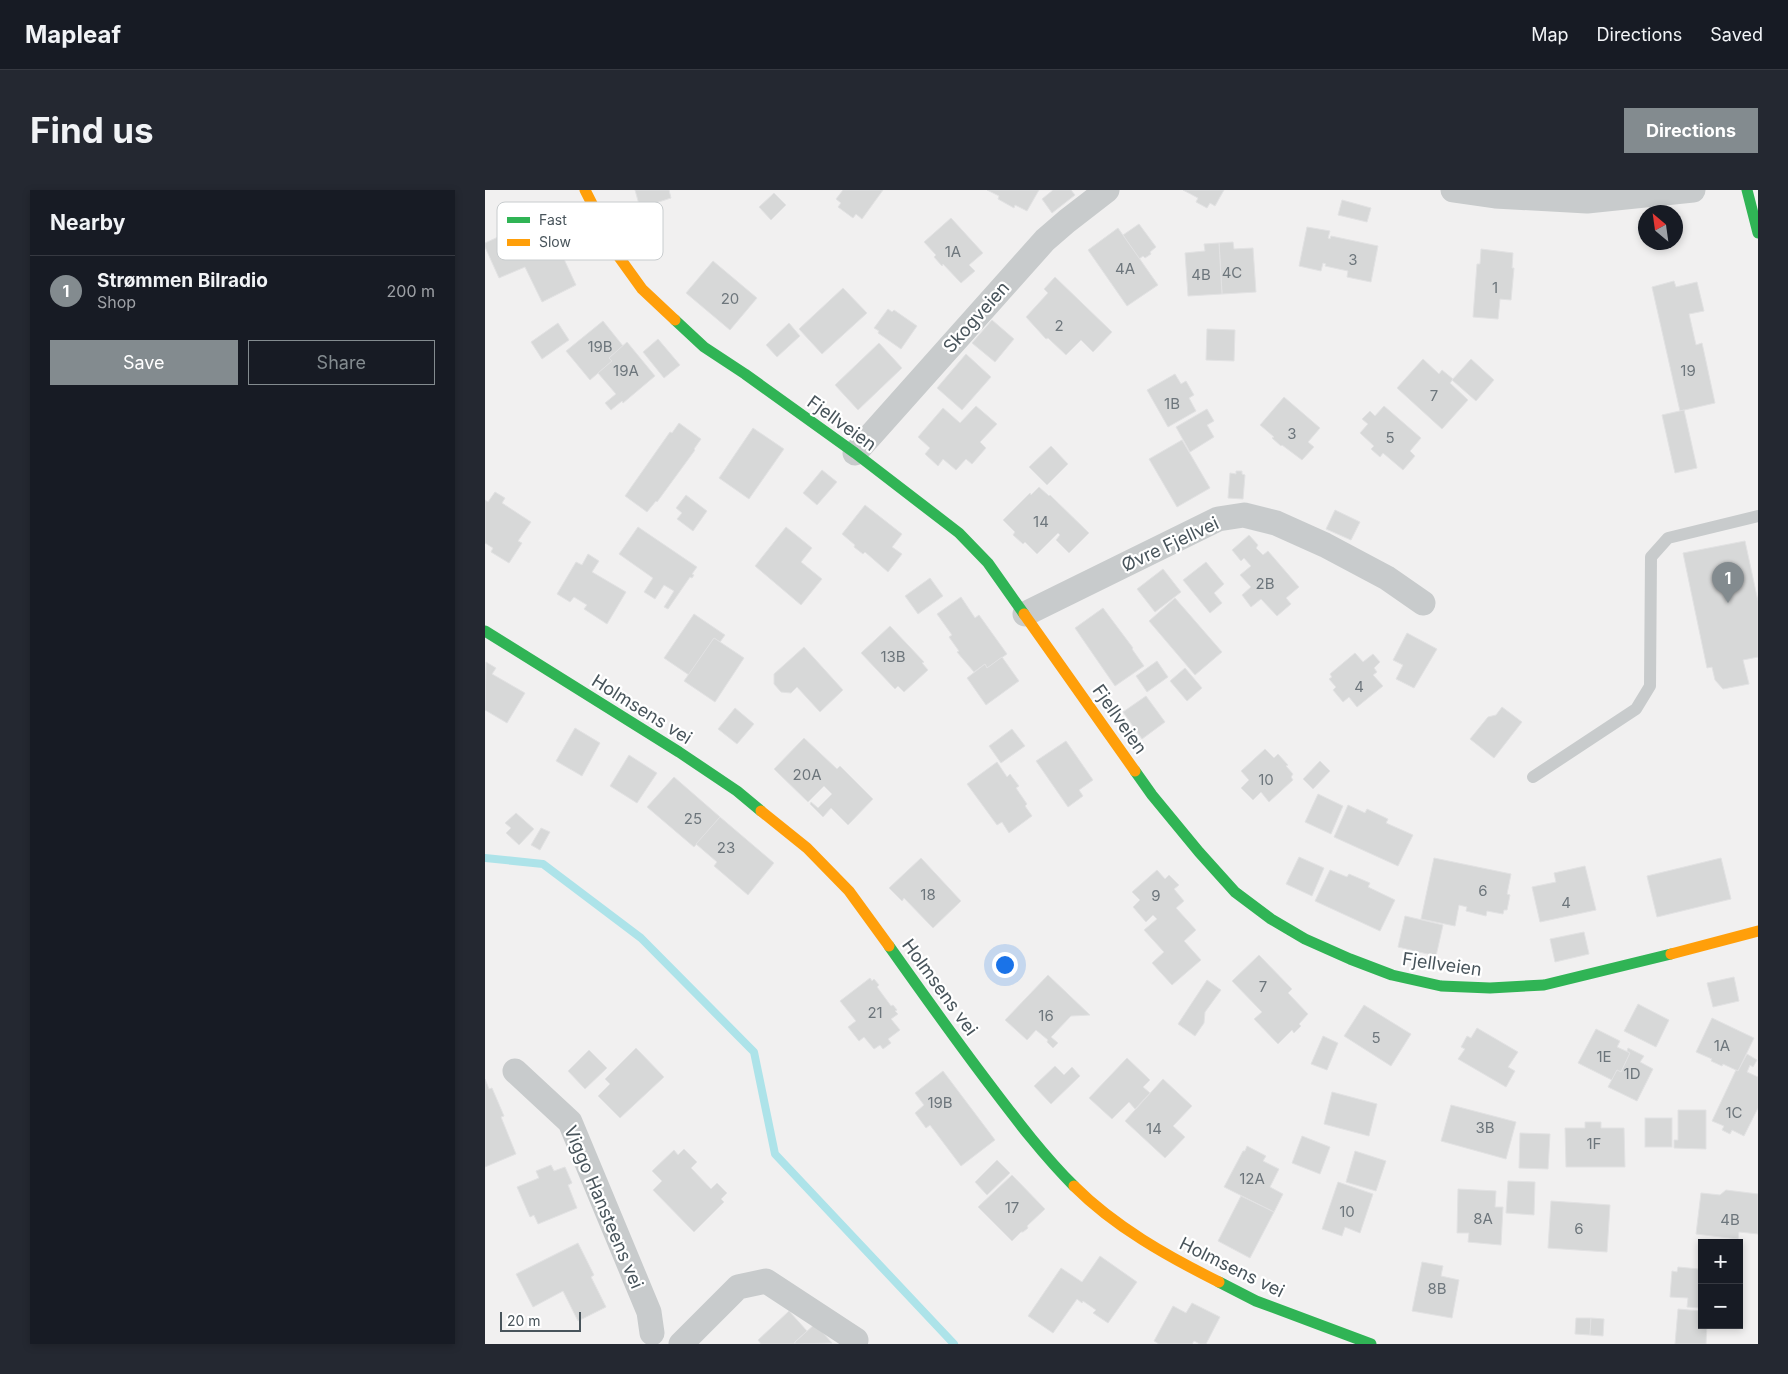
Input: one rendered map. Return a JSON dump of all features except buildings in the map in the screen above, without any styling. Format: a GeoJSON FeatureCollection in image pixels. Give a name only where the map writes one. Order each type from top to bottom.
{"type":"FeatureCollection","features":[{"type":"Feature","properties":{"kind":"street","name":"Fjellveien"},"geometry":{"type":"LineString","coordinates":[[585,190],[591,202]]}},
{"type":"Feature","properties":{"kind":"street","name":"Skogveien"},"geometry":{"type":"LineString","coordinates":[[855,453],[1045,240],[1107,190]]}},
{"type":"Feature","properties":{"kind":"street"},"geometry":{"type":"LineString","coordinates":[[1453,190],[1495,196],[1587,201],[1693,190]]}},
{"type":"Feature","properties":{"kind":"street"},"geometry":{"type":"LineString","coordinates":[[1747,190],[1758,233]]}},
{"type":"Feature","properties":{"kind":"street","name":"Fjellveien"},"geometry":{"type":"LineString","coordinates":[[621,260],[649,295],[704,348],[745,374],[855,453],[959,533],[988,563],[1152,794],[1199,852],[1235,892],[1305,940],[1392,975],[1441,986],[1491,988],[1544,985],[1758,932]]}},
{"type":"Feature","properties":{"kind":"street","name":"Øvre Fjellvei"},"geometry":{"type":"LineString","coordinates":[[1025,614],[1218,519],[1244,515],[1276,523],[1325,545],[1387,578],[1423,602]]}},
{"type":"Feature","properties":{"kind":"street","name":"Holmsens vei"},"geometry":{"type":"LineString","coordinates":[[485,631],[679,752],[737,791],[807,848],[849,891],[961,1048],[1018,1122],[1060,1172],[1078,1190],[1113,1219],[1148,1243],[1195,1270],[1256,1300],[1371,1344]]}},
{"type":"Feature","properties":{"kind":"street","name":"Viggo Hansteens vei"},"geometry":{"type":"LineString","coordinates":[[515,1071],[570,1122],[649,1312],[655,1340]]}},
{"type":"Feature","properties":{"kind":"street"},"geometry":{"type":"LineString","coordinates":[[681,1344],[738,1287],[767,1281],[856,1340]]}},
{"type":"Feature","properties":{"kind":"lane"},"geometry":{"type":"LineString","coordinates":[[1533,777],[1636,709],[1650,686],[1651,557],[1669,538],[1758,516]]}},
{"type":"Feature","properties":{"kind":"waterway"},"geometry":{"type":"LineString","coordinates":[[485,858],[543,864],[641,938],[754,1052],[775,1154],[954,1344]]}},
{"type":"Feature","properties":{"kind":"traffic: fast"},"geometry":{"type":"LineString","coordinates":[[1747,190],[1758,233]]}},
{"type":"Feature","properties":{"kind":"traffic: fast"},"geometry":{"type":"LineString","coordinates":[[675,320],[704,347],[855,453],[959,533],[988,563],[1024,614]]}},
{"type":"Feature","properties":{"kind":"traffic: fast"},"geometry":{"type":"LineString","coordinates":[[485,631],[679,752],[737,791],[761,811]]}},
{"type":"Feature","properties":{"kind":"traffic: fast"},"geometry":{"type":"LineString","coordinates":[[1135,771],[1152,795],[1199,852],[1235,892],[1271,919],[1305,939],[1392,975],[1441,986],[1490,988],[1544,985],[1671,954]]}},
{"type":"Feature","properties":{"kind":"traffic: fast"},"geometry":{"type":"LineString","coordinates":[[889,946],[953,1036],[1012,1114],[1074,1186]]}},
{"type":"Feature","properties":{"kind":"traffic: fast"},"geometry":{"type":"LineString","coordinates":[[1219,1282],[1256,1301],[1371,1344]]}},
{"type":"Feature","properties":{"kind":"traffic: slow"},"geometry":{"type":"LineString","coordinates":[[585,190],[591,202]]}},
{"type":"Feature","properties":{"kind":"traffic: slow"},"geometry":{"type":"LineString","coordinates":[[621,260],[642,289],[675,320]]}},
{"type":"Feature","properties":{"kind":"traffic: slow"},"geometry":{"type":"LineString","coordinates":[[1024,614],[1135,771]]}},
{"type":"Feature","properties":{"kind":"traffic: slow"},"geometry":{"type":"LineString","coordinates":[[761,811],[807,848],[849,891],[889,946]]}},
{"type":"Feature","properties":{"kind":"traffic: slow"},"geometry":{"type":"LineString","coordinates":[[1671,954],[1758,931]]}},
{"type":"Feature","properties":{"kind":"traffic: slow"},"geometry":{"type":"LineString","coordinates":[[1074,1186],[1107,1215],[1142,1240],[1219,1282]]}},
{"type":"Feature","properties":{"kind":"place","name":"Strømmen Bilradio"},"geometry":{"type":"Point","coordinates":[1728,603]}}]}
